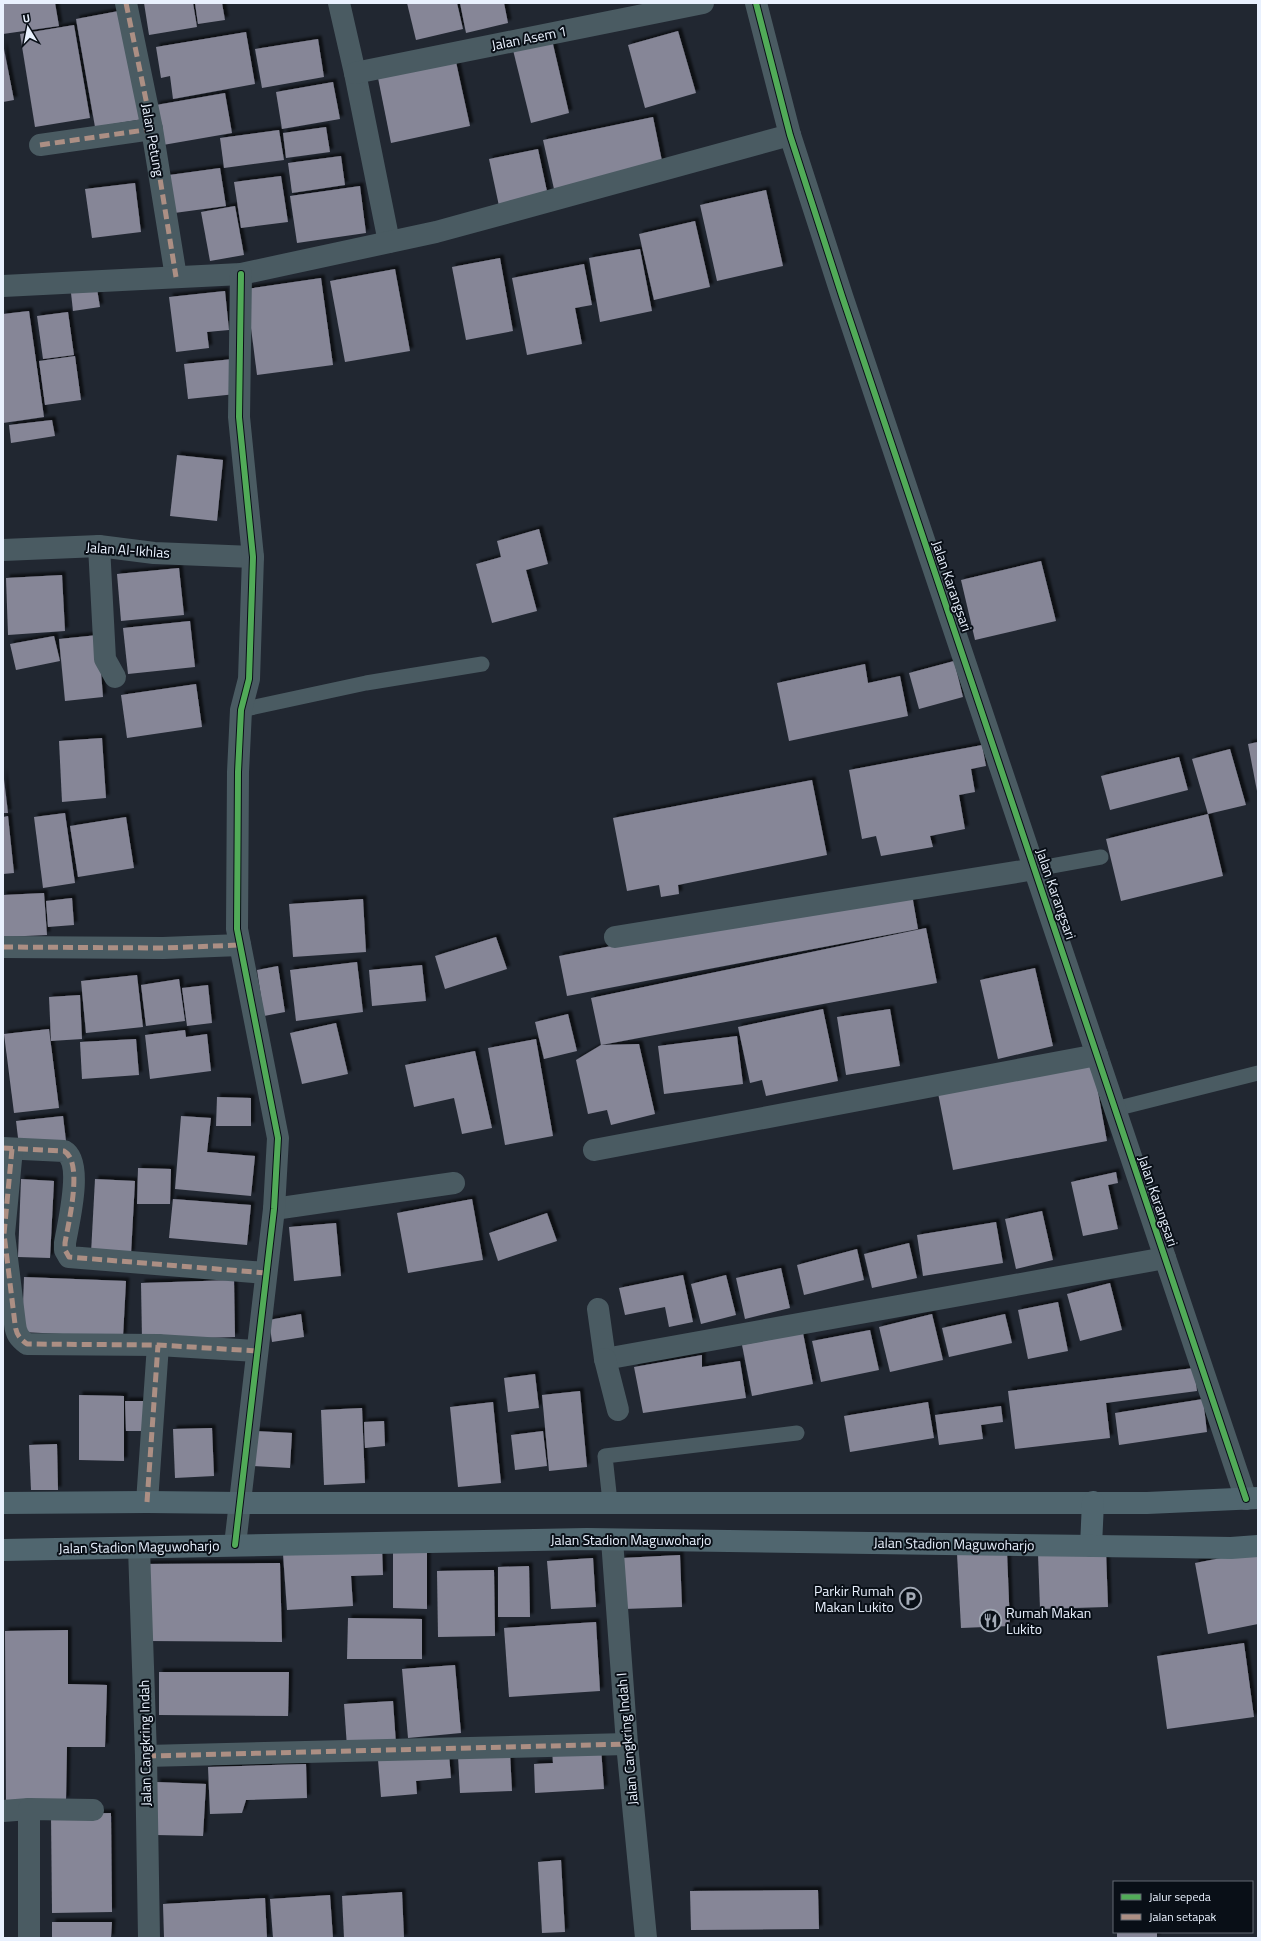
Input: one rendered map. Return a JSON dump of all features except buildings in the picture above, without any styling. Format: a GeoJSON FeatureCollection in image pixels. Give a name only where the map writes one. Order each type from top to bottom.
{"type":"FeatureCollection","features":[{"type":"Feature","properties":{"kind":"main road"},"geometry":{"type":"LineString","coordinates":[[3,1504],[146,1502],[1147,1502],[1252,1498]]}},
{"type":"Feature","properties":{"kind":"main road"},"geometry":{"type":"LineString","coordinates":[[1091,1546],[1093,1502]]}},
{"type":"Feature","properties":{"kind":"main road","name":"Jalan Stadion Maguwoharjo"},"geometry":{"type":"LineString","coordinates":[[3,1550],[612,1540],[1231,1548],[1258,1546]]}},
{"type":"Feature","properties":{"kind":"street","name":"Jalan Petung"},"geometry":{"type":"LineString","coordinates":[[126,3],[152,129],[176,277]]}},
{"type":"Feature","properties":{"kind":"street"},"geometry":{"type":"LineString","coordinates":[[339,3],[355,72],[389,242]]}},
{"type":"Feature","properties":{"kind":"street","name":"Jalan Asem 1"},"geometry":{"type":"LineString","coordinates":[[355,72],[703,3]]}},
{"type":"Feature","properties":{"kind":"street","name":"Jalan Karangsari"},"geometry":{"type":"LineString","coordinates":[[756,3],[790,135],[842,296],[1165,1258],[1252,1498]]}},
{"type":"Feature","properties":{"kind":"street"},"geometry":{"type":"LineString","coordinates":[[40,145],[152,129]]}},
{"type":"Feature","properties":{"kind":"street"},"geometry":{"type":"LineString","coordinates":[[3,286],[241,274],[436,232],[790,135]]}},
{"type":"Feature","properties":{"kind":"street"},"geometry":{"type":"LineString","coordinates":[[235,1545],[274,1209],[278,1138],[240,945],[237,922],[238,772],[241,710],[249,679],[253,557],[239,417],[241,274]]}},
{"type":"Feature","properties":{"kind":"street"},"geometry":{"type":"LineString","coordinates":[[99,546],[105,659],[116,677]]}},
{"type":"Feature","properties":{"kind":"street","name":"Jalan Al-Ikhlas"},"geometry":{"type":"LineString","coordinates":[[3,550],[99,546],[154,553],[253,557]]}},
{"type":"Feature","properties":{"kind":"street"},"geometry":{"type":"LineString","coordinates":[[615,937],[1035,869]]}},
{"type":"Feature","properties":{"kind":"street"},"geometry":{"type":"LineString","coordinates":[[3,947],[163,948],[240,945]]}},
{"type":"Feature","properties":{"kind":"street"},"geometry":{"type":"LineString","coordinates":[[594,1150],[1097,1054]]}},
{"type":"Feature","properties":{"kind":"street"},"geometry":{"type":"LineString","coordinates":[[258,1351],[158,1345],[27,1344],[20,1339],[16,1332],[4,1234],[8,1148],[64,1151],[70,1155],[73,1166],[73,1189],[65,1244],[65,1250],[69,1257],[266,1273]]}},
{"type":"Feature","properties":{"kind":"street"},"geometry":{"type":"LineString","coordinates":[[274,1209],[454,1183]]}},
{"type":"Feature","properties":{"kind":"street"},"geometry":{"type":"LineString","coordinates":[[605,1359],[1165,1258]]}},
{"type":"Feature","properties":{"kind":"street"},"geometry":{"type":"LineString","coordinates":[[598,1309],[605,1359],[618,1410]]}},
{"type":"Feature","properties":{"kind":"street"},"geometry":{"type":"LineString","coordinates":[[146,1502],[158,1345]]}},
{"type":"Feature","properties":{"kind":"street","name":"Jalan Cangkring Indah I"},"geometry":{"type":"LineString","coordinates":[[612,1540],[627,1744],[646,1938]]}},
{"type":"Feature","properties":{"kind":"street","name":"Jalan Cangkring Indah"},"geometry":{"type":"LineString","coordinates":[[139,1548],[146,1756],[149,1938]]}},
{"type":"Feature","properties":{"kind":"street"},"geometry":{"type":"LineString","coordinates":[[146,1756],[627,1744]]}},
{"type":"Feature","properties":{"kind":"street"},"geometry":{"type":"LineString","coordinates":[[3,1811],[29,1809],[93,1810]]}},
{"type":"Feature","properties":{"kind":"street"},"geometry":{"type":"LineString","coordinates":[[29,1809],[29,1938]]}},
{"type":"Feature","properties":{"kind":"lane"},"geometry":{"type":"LineString","coordinates":[[241,710],[366,683],[482,664]]}},
{"type":"Feature","properties":{"kind":"lane"},"geometry":{"type":"LineString","coordinates":[[1035,869],[1101,857]]}},
{"type":"Feature","properties":{"kind":"lane"},"geometry":{"type":"LineString","coordinates":[[1115,1109],[1258,1073]]}},
{"type":"Feature","properties":{"kind":"lane"},"geometry":{"type":"LineString","coordinates":[[610,1502],[605,1456],[797,1433]]}},
{"type":"Feature","properties":{"kind":"marked path"},"geometry":{"type":"LineString","coordinates":[[126,3],[152,129],[176,277]]}},
{"type":"Feature","properties":{"kind":"marked path"},"geometry":{"type":"LineString","coordinates":[[40,145],[152,129]]}},
{"type":"Feature","properties":{"kind":"marked path"},"geometry":{"type":"LineString","coordinates":[[3,947],[163,948],[240,945]]}},
{"type":"Feature","properties":{"kind":"marked path"},"geometry":{"type":"LineString","coordinates":[[3,1148],[64,1151],[70,1157],[73,1167],[74,1180],[65,1243],[65,1250],[69,1257],[266,1273]]}},
{"type":"Feature","properties":{"kind":"marked path"},"geometry":{"type":"LineString","coordinates":[[12,1149],[4,1234],[15,1327],[18,1336],[24,1342],[27,1344],[158,1345],[257,1351]]}},
{"type":"Feature","properties":{"kind":"marked path"},"geometry":{"type":"LineString","coordinates":[[147,1502],[158,1345]]}},
{"type":"Feature","properties":{"kind":"marked path"},"geometry":{"type":"LineString","coordinates":[[146,1756],[627,1744]]}},
{"type":"Feature","properties":{"kind":"cycle path"},"geometry":{"type":"LineString","coordinates":[[756,3],[790,135],[842,296],[1246,1499]]}},
{"type":"Feature","properties":{"kind":"cycle path"},"geometry":{"type":"LineString","coordinates":[[235,1545],[274,1209],[278,1138],[237,929],[238,772],[241,710],[249,679],[253,557],[239,417],[241,274]]}},
{"type":"Feature","properties":{"kind":"place","name":"Parkir Rumah Makan Lukito"},"geometry":{"type":"Point","coordinates":[910,1599]}},
{"type":"Feature","properties":{"kind":"place","name":"Rumah Makan Lukito"},"geometry":{"type":"Point","coordinates":[990,1621]}}]}
